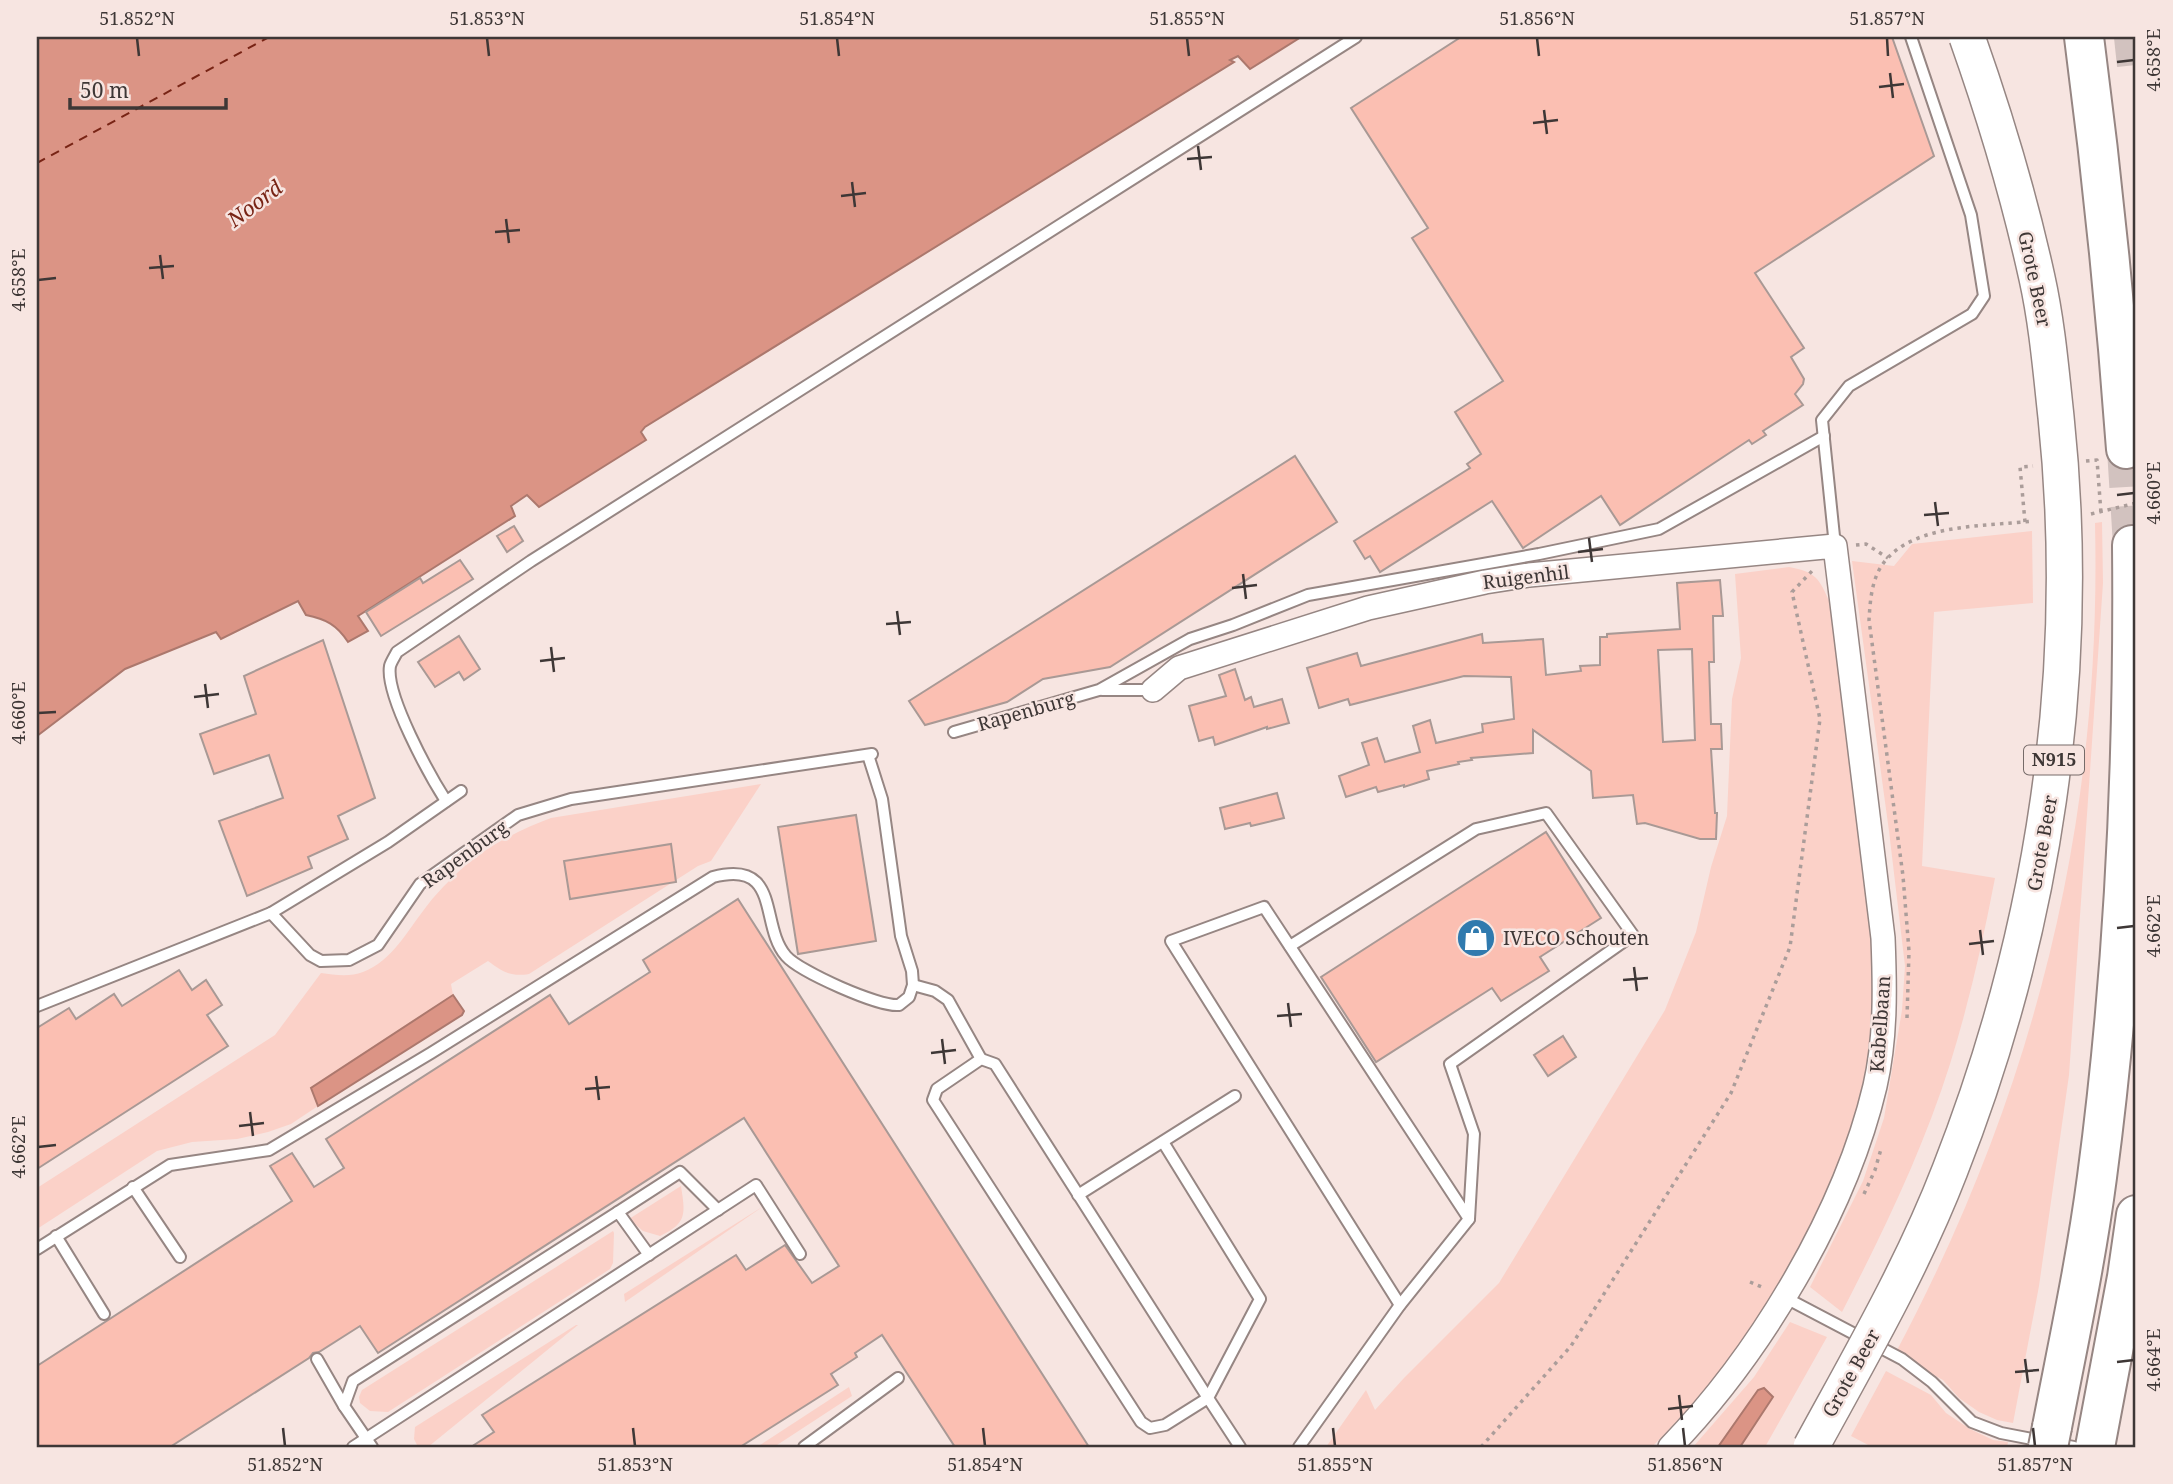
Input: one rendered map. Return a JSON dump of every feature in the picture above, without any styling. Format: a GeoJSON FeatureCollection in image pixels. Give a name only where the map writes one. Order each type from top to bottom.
{"type":"FeatureCollection","features":[{"type":"Feature","properties":{"kind":"highway"},"geometry":{"type":"LineString","coordinates":[[2084,37],[2114,289],[2126,449]]}},
{"type":"Feature","properties":{"kind":"highway"},"geometry":{"type":"LineString","coordinates":[[2073,1441],[2096,1180],[2123,931],[2133,665],[2132,545]]}},
{"type":"Feature","properties":{"kind":"highway"},"geometry":{"type":"LineString","coordinates":[[2073,1441],[2127,1277],[2136,1215]]}},
{"type":"Feature","properties":{"kind":"main road","name":"Grote Beer"},"geometry":{"type":"LineString","coordinates":[[1811,1447],[1917,1248],[1950,1172],[1977,1098],[2003,1018],[2024,938],[2041,858],[2053,778],[2062,668],[2065,544],[2061,463],[2051,364],[2037,280],[2014,188],[1990,102],[1967,37]]}},
{"type":"Feature","properties":{"kind":"street","name":"Ruigenhil"},"geometry":{"type":"LineString","coordinates":[[1153,690],[1179,668],[1368,608],[1485,582],[1542,574],[1835,546]]}},
{"type":"Feature","properties":{"kind":"street","name":"Kabelbaan"},"geometry":{"type":"LineString","coordinates":[[1670,1447],[1713,1399],[1784,1297],[1845,1177],[1863,1129],[1875,1084],[1883,1033],[1883,938],[1835,546]]}},
{"type":"Feature","properties":{"kind":"lane"},"geometry":{"type":"LineString","coordinates":[[446,802],[427,773],[393,692],[390,666],[397,652],[543,553],[1356,37]]}},
{"type":"Feature","properties":{"kind":"lane"},"geometry":{"type":"LineString","coordinates":[[1835,546],[1822,420],[1849,386],[1972,314],[1984,296],[1971,215],[1911,37]]}},
{"type":"Feature","properties":{"kind":"lane"},"geometry":{"type":"LineString","coordinates":[[1099,690],[1190,639],[1308,595],[1539,554],[1659,529],[1824,436]]}},
{"type":"Feature","properties":{"kind":"lane"},"geometry":{"type":"LineString","coordinates":[[1099,690],[1153,690]]}},
{"type":"Feature","properties":{"kind":"lane","name":"Rapenburg"},"geometry":{"type":"LineString","coordinates":[[954,732],[1099,690]]}},
{"type":"Feature","properties":{"kind":"lane","name":"Rapenburg"},"geometry":{"type":"LineString","coordinates":[[271,913],[310,955],[321,961],[349,960],[377,945],[420,884],[519,815],[571,799],[870,755],[882,799],[901,936],[912,971],[913,985]]}},
{"type":"Feature","properties":{"kind":"lane"},"geometry":{"type":"LineString","coordinates":[[37,1006],[271,913],[388,842],[461,790]]}},
{"type":"Feature","properties":{"kind":"lane"},"geometry":{"type":"LineString","coordinates":[[1290,946],[1476,829],[1546,813],[1633,935],[1450,1064],[1474,1134],[1469,1219],[1400,1305],[1299,1447]]}},
{"type":"Feature","properties":{"kind":"lane"},"geometry":{"type":"LineString","coordinates":[[37,1249],[170,1165],[269,1150],[431,1053],[713,877],[728,873],[743,875],[754,880],[764,893],[780,947],[786,957],[803,970],[890,1006],[900,1005],[909,997],[913,985],[936,991],[948,1000],[981,1059],[995,1064],[1240,1447]]}},
{"type":"Feature","properties":{"kind":"lane"},"geometry":{"type":"LineString","coordinates":[[1400,1305],[1171,941],[1264,907],[1469,1219]]}},
{"type":"Feature","properties":{"kind":"lane"},"geometry":{"type":"LineString","coordinates":[[981,1059],[937,1089],[933,1100],[1141,1422],[1150,1428],[1165,1425],[1208,1398],[1260,1299],[1163,1142]]}},
{"type":"Feature","properties":{"kind":"lane"},"geometry":{"type":"LineString","coordinates":[[1078,1195],[1236,1096]]}},
{"type":"Feature","properties":{"kind":"lane"},"geometry":{"type":"LineString","coordinates":[[344,1406],[353,1381],[680,1172],[718,1210]]}},
{"type":"Feature","properties":{"kind":"lane"},"geometry":{"type":"LineString","coordinates":[[353,1447],[369,1443],[756,1185],[800,1254]]}},
{"type":"Feature","properties":{"kind":"lane"},"geometry":{"type":"LineString","coordinates":[[133,1187],[180,1257]]}},
{"type":"Feature","properties":{"kind":"lane"},"geometry":{"type":"LineString","coordinates":[[618,1212],[649,1255]]}},
{"type":"Feature","properties":{"kind":"lane"},"geometry":{"type":"LineString","coordinates":[[57,1236],[104,1314]]}},
{"type":"Feature","properties":{"kind":"lane"},"geometry":{"type":"LineString","coordinates":[[1784,1297],[1902,1359],[1932,1382],[1972,1422],[2001,1433],[2073,1441]]}},
{"type":"Feature","properties":{"kind":"lane"},"geometry":{"type":"LineString","coordinates":[[317,1359],[369,1443]]}},
{"type":"Feature","properties":{"kind":"lane"},"geometry":{"type":"LineString","coordinates":[[808,1446],[898,1378]]}},
{"type":"Feature","properties":{"kind":"path"},"geometry":{"type":"LineString","coordinates":[[2082,462],[2098,460],[2101,513]]}},
{"type":"Feature","properties":{"kind":"path"},"geometry":{"type":"LineString","coordinates":[[2025,522],[2020,467],[2036,466]]}},
{"type":"Feature","properties":{"kind":"path"},"geometry":{"type":"LineString","coordinates":[[2090,514],[2136,503]]}},
{"type":"Feature","properties":{"kind":"path"},"geometry":{"type":"LineString","coordinates":[[1481,1447],[1571,1346],[1731,1093],[1790,947],[1820,719],[1792,592],[1835,546],[1866,544],[1888,558],[1908,542],[1929,534],[2033,521]]}},
{"type":"Feature","properties":{"kind":"path","name":"Kabelbaan"},"geometry":{"type":"LineString","coordinates":[[1888,558],[1878,572],[1872,591],[1869,621],[1903,876],[1909,951],[1907,1019]]}},
{"type":"Feature","properties":{"kind":"path"},"geometry":{"type":"LineString","coordinates":[[1859,1204],[1875,1170],[1883,1143]]}},
{"type":"Feature","properties":{"kind":"shaded area"},"geometry":{"type":"Polygon","coordinates":[[[2102,522],[2103,583],[2069,1075],[2039,1286],[2013,1423],[1979,1412],[1959,1398],[1943,1380],[1895,1354],[1944,1255],[1986,1155],[2022,1054],[2050,952],[2072,848],[2086,742],[2094,633],[2095,523],[2102,522]]]}},
{"type":"Feature","properties":{"kind":"shaded area"},"geometry":{"type":"Polygon","coordinates":[[[2032,531],[2033,603],[1934,612],[1922,866],[1995,878],[1957,1041],[1928,1128],[1842,1312],[1810,1287],[1863,1181],[1884,1118],[1902,1010],[1905,966],[1852,561],[1894,566],[1912,544],[2032,531]]]}},
{"type":"Feature","properties":{"kind":"shaded area"},"geometry":{"type":"Polygon","coordinates":[[[1789,567],[1811,574],[1823,588],[1830,603],[1863,850],[1875,982],[1872,1045],[1853,1122],[1827,1194],[1792,1265],[1751,1330],[1720,1371],[1652,1447],[1326,1447],[1366,1390],[1375,1410],[1499,1283],[1665,1010],[1696,932],[1711,867],[1727,816],[1732,699],[1741,658],[1735,574],[1789,567]]]}},
{"type":"Feature","properties":{"kind":"shaded area"},"geometry":{"type":"Polygon","coordinates":[[[761,784],[711,861],[698,866],[529,974],[507,973],[488,961],[451,984],[453,995],[311,1088],[318,1106],[291,1124],[237,1139],[192,1142],[157,1151],[37,1229],[37,1188],[275,1035],[321,973],[358,974],[383,960],[444,887],[465,866],[488,849],[551,818],[761,784]]]}},
{"type":"Feature","properties":{"kind":"shaded area"},"geometry":{"type":"Polygon","coordinates":[[[681,1186],[683,1216],[669,1231],[660,1236],[643,1231],[629,1219],[681,1186]]]}},
{"type":"Feature","properties":{"kind":"shaded area"},"geometry":{"type":"Polygon","coordinates":[[[765,1205],[625,1302],[624,1294],[765,1205]]]}},
{"type":"Feature","properties":{"kind":"shaded area"},"geometry":{"type":"Polygon","coordinates":[[[613,1231],[613,1263],[610,1269],[388,1412],[370,1411],[360,1403],[362,1390],[613,1231]]]}},
{"type":"Feature","properties":{"kind":"shaded area"},"geometry":{"type":"Polygon","coordinates":[[[1790,1322],[1827,1337],[1765,1447],[1740,1447],[1773,1398],[1758,1390],[1718,1447],[1693,1447],[1754,1377],[1790,1322]]]}},
{"type":"Feature","properties":{"kind":"shaded area"},"geometry":{"type":"Polygon","coordinates":[[[576,1325],[428,1447],[418,1447],[414,1439],[415,1427],[576,1325]]]}},
{"type":"Feature","properties":{"kind":"shaded area"},"geometry":{"type":"Polygon","coordinates":[[[1886,1371],[1931,1395],[1946,1413],[1970,1429],[1993,1440],[2008,1442],[2007,1447],[1872,1447],[1851,1436],[1886,1371]]]}},
{"type":"Feature","properties":{"kind":"shaded area"},"geometry":{"type":"Polygon","coordinates":[[[849,1387],[852,1396],[774,1447],[757,1447],[849,1387]]]}},
{"type":"Feature","properties":{"kind":"water","name":"Noord"},"geometry":{"type":"Polygon","coordinates":[[[37,37],[1301,37],[1250,69],[1238,56],[1230,60],[1234,62],[645,427],[641,432],[646,440],[539,507],[527,495],[511,506],[515,516],[358,616],[368,631],[348,642],[340,631],[330,624],[306,615],[298,601],[221,639],[216,632],[125,669],[37,736],[37,37]]]}},
{"type":"Feature","properties":{"kind":"water"},"geometry":{"type":"Polygon","coordinates":[[[453,995],[464,1011],[462,1015],[318,1106],[311,1088],[453,995]]]}},
{"type":"Feature","properties":{"kind":"water"},"geometry":{"type":"Polygon","coordinates":[[[1764,1388],[1773,1397],[1740,1447],[1718,1447],[1758,1390],[1764,1388]]]}},
{"type":"Feature","properties":{"kind":"building"},"geometry":{"type":"Polygon","coordinates":[[[1461,37],[1892,37],[1934,156],[1755,273],[1804,348],[1791,357],[1804,379],[1795,394],[1803,405],[1763,431],[1766,435],[1752,444],[1749,440],[1620,525],[1601,496],[1523,548],[1492,501],[1380,572],[1370,556],[1365,559],[1354,541],[1470,468],[1467,464],[1481,454],[1455,412],[1503,381],[1412,238],[1428,228],[1351,108],[1461,37]]]}},
{"type":"Feature","properties":{"kind":"building"},"geometry":{"type":"Polygon","coordinates":[[[1295,456],[1337,522],[1110,667],[1043,679],[1007,702],[925,725],[909,701],[1295,456]]]}},
{"type":"Feature","properties":{"kind":"building"},"geometry":{"type":"Polygon","coordinates":[[[514,526],[523,541],[507,552],[497,536],[514,526]]]}},
{"type":"Feature","properties":{"kind":"building"},"geometry":{"type":"Polygon","coordinates":[[[460,560],[473,579],[381,636],[366,612],[420,578],[423,583],[460,560]]]}},
{"type":"Feature","properties":{"kind":"building"},"geometry":{"type":"Polygon","coordinates":[[[1720,580],[1723,616],[1713,616],[1714,662],[1709,662],[1711,724],[1721,724],[1722,749],[1711,749],[1717,813],[1716,839],[1700,839],[1645,823],[1637,824],[1633,795],[1593,798],[1591,771],[1533,730],[1533,753],[1471,758],[1472,760],[1458,762],[1459,764],[1427,771],[1429,779],[1404,787],[1378,792],[1376,787],[1346,797],[1339,776],[1369,765],[1362,743],[1377,738],[1385,762],[1420,752],[1413,726],[1430,720],[1436,743],[1483,732],[1482,724],[1514,719],[1511,677],[1464,676],[1350,705],[1348,699],[1319,708],[1307,668],[1357,653],[1361,666],[1482,634],[1483,643],[1543,639],[1546,675],[1581,671],[1580,666],[1600,665],[1600,637],[1607,637],[1607,634],[1680,629],[1677,583],[1720,580]],[[1692,649],[1658,650],[1663,742],[1695,740],[1692,649]]]}},
{"type":"Feature","properties":{"kind":"building"},"geometry":{"type":"Polygon","coordinates":[[[459,636],[480,669],[464,680],[459,672],[435,687],[418,662],[459,636]]]}},
{"type":"Feature","properties":{"kind":"building"},"geometry":{"type":"Polygon","coordinates":[[[323,640],[375,798],[338,816],[348,839],[308,857],[312,868],[247,896],[219,821],[283,798],[269,755],[214,774],[200,734],[256,714],[244,676],[323,640]]]}},
{"type":"Feature","properties":{"kind":"building"},"geometry":{"type":"Polygon","coordinates":[[[1235,669],[1245,700],[1251,697],[1254,707],[1282,699],[1289,723],[1267,727],[1215,745],[1213,737],[1199,741],[1189,706],[1226,696],[1219,675],[1235,669]]]}},
{"type":"Feature","properties":{"kind":"building"},"geometry":{"type":"Polygon","coordinates":[[[1277,793],[1284,818],[1225,829],[1220,808],[1277,793]]]}},
{"type":"Feature","properties":{"kind":"building"},"geometry":{"type":"Polygon","coordinates":[[[856,815],[876,941],[798,954],[778,827],[856,815]]]}},
{"type":"Feature","properties":{"kind":"building","name":"IVECO Schouten"},"geometry":{"type":"Polygon","coordinates":[[[1546,832],[1601,918],[1540,957],[1549,971],[1501,1001],[1492,988],[1376,1062],[1321,977],[1546,832]]]}},
{"type":"Feature","properties":{"kind":"building"},"geometry":{"type":"Polygon","coordinates":[[[671,844],[676,882],[570,899],[564,861],[671,844]]]}},
{"type":"Feature","properties":{"kind":"building"},"geometry":{"type":"Polygon","coordinates":[[[738,899],[1089,1447],[955,1447],[882,1335],[855,1353],[857,1357],[831,1374],[838,1385],[740,1447],[471,1447],[494,1432],[482,1415],[736,1255],[746,1270],[785,1245],[812,1283],[839,1266],[744,1118],[378,1353],[360,1326],[319,1352],[313,1353],[170,1447],[37,1447],[37,1366],[292,1201],[270,1166],[292,1153],[314,1187],[344,1168],[326,1139],[550,995],[569,1024],[650,972],[643,960],[738,899]]]}},
{"type":"Feature","properties":{"kind":"building"},"geometry":{"type":"Polygon","coordinates":[[[179,970],[192,990],[206,980],[222,1005],[207,1015],[228,1046],[37,1169],[37,1028],[69,1008],[76,1019],[114,994],[122,1006],[179,970]]]}},
{"type":"Feature","properties":{"kind":"building"},"geometry":{"type":"Polygon","coordinates":[[[1563,1036],[1576,1057],[1548,1076],[1534,1055],[1563,1036]]]}},
{"type":"Feature","properties":{"kind":"ferry route"},"geometry":{"type":"LineString","coordinates":[[37,163],[269,37]]}},
{"type":"Feature","properties":{"kind":"tunnel"},"geometry":{"type":"LineString","coordinates":[[2133,37],[2136,65]]}},
{"type":"Feature","properties":{"kind":"tunnel"},"geometry":{"type":"LineString","coordinates":[[2126,449],[2132,545]]}},
{"type":"Feature","properties":{"kind":"place","name":"IVECO Schouten"},"geometry":{"type":"Point","coordinates":[1476,938]}}]}
